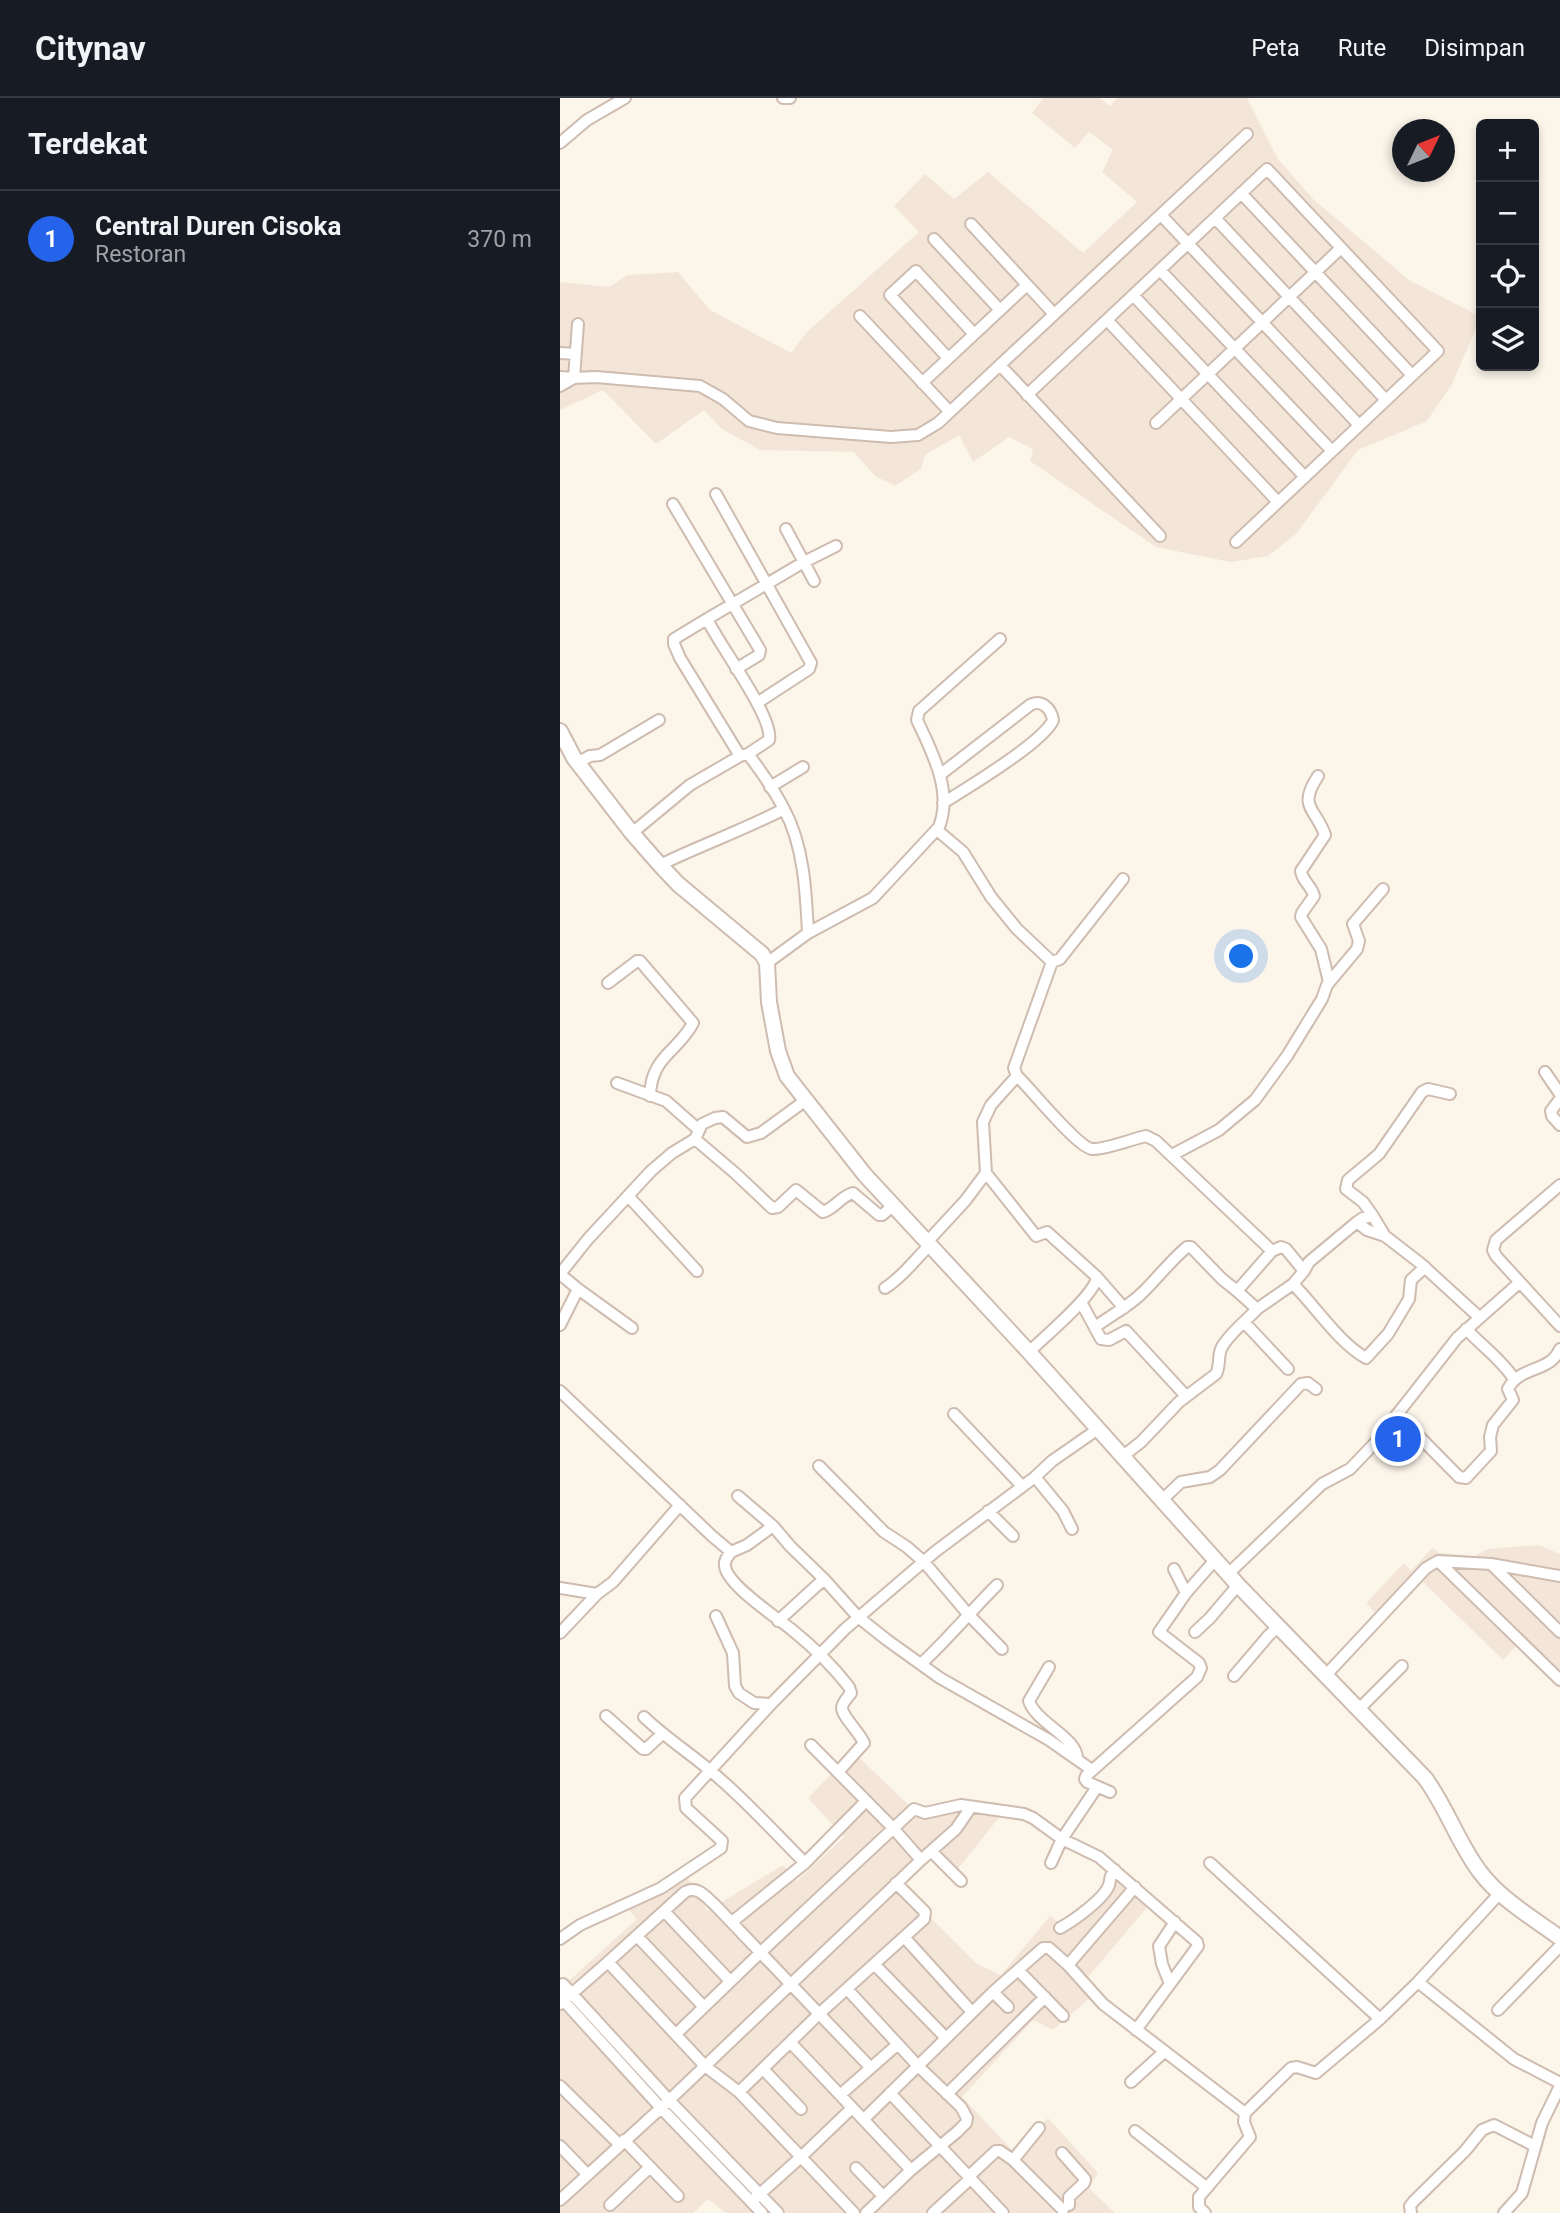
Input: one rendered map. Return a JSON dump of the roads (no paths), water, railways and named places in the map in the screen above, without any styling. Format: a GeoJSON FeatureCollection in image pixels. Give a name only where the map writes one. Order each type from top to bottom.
{"type":"FeatureCollection","features":[{"type":"Feature","properties":{"kind":"street"},"geometry":{"type":"LineString","coordinates":[[560,143],[587,120],[625,98]]}},
{"type":"Feature","properties":{"kind":"street"},"geometry":{"type":"LineString","coordinates":[[783,98],[790,98]]}},
{"type":"Feature","properties":{"kind":"street"},"geometry":{"type":"LineString","coordinates":[[560,377],[596,377],[701,386],[723,399],[749,421],[777,428],[891,438],[918,435],[930,429],[950,412],[1247,134]]}},
{"type":"Feature","properties":{"kind":"street"},"geometry":{"type":"LineString","coordinates":[[1027,395],[1267,169],[1438,351],[1236,542]]}},
{"type":"Feature","properties":{"kind":"street"},"geometry":{"type":"LineString","coordinates":[[1241,194],[1412,375]]}},
{"type":"Feature","properties":{"kind":"street"},"geometry":{"type":"LineString","coordinates":[[1160,215],[1359,425]]}},
{"type":"Feature","properties":{"kind":"street"},"geometry":{"type":"LineString","coordinates":[[1214,218],[1386,400]]}},
{"type":"Feature","properties":{"kind":"street"},"geometry":{"type":"LineString","coordinates":[[971,224],[1054,314]]}},
{"type":"Feature","properties":{"kind":"street"},"geometry":{"type":"LineString","coordinates":[[934,239],[1000,310]]}},
{"type":"Feature","properties":{"kind":"street"},"geometry":{"type":"LineString","coordinates":[[1156,423],[1341,248]]}},
{"type":"Feature","properties":{"kind":"street"},"geometry":{"type":"LineString","coordinates":[[1160,270],[1332,452]]}},
{"type":"Feature","properties":{"kind":"street"},"geometry":{"type":"LineString","coordinates":[[948,358],[890,295],[916,271],[974,334]]}},
{"type":"Feature","properties":{"kind":"street"},"geometry":{"type":"LineString","coordinates":[[922,383],[1027,285]]}},
{"type":"Feature","properties":{"kind":"street"},"geometry":{"type":"LineString","coordinates":[[1133,295],[1304,477]]}},
{"type":"Feature","properties":{"kind":"street"},"geometry":{"type":"LineString","coordinates":[[860,316],[950,412]]}},
{"type":"Feature","properties":{"kind":"street"},"geometry":{"type":"LineString","coordinates":[[1107,320],[1278,502]]}},
{"type":"Feature","properties":{"kind":"street"},"geometry":{"type":"LineString","coordinates":[[574,379],[578,324]]}},
{"type":"Feature","properties":{"kind":"street"},"geometry":{"type":"LineString","coordinates":[[560,353],[576,354]]}},
{"type":"Feature","properties":{"kind":"street"},"geometry":{"type":"LineString","coordinates":[[999,365],[1160,536]]}},
{"type":"Feature","properties":{"kind":"street"},"geometry":{"type":"LineString","coordinates":[[560,386],[574,379]]}},
{"type":"Feature","properties":{"kind":"street"},"geometry":{"type":"LineString","coordinates":[[716,494],[811,663],[809,669],[757,703]]}},
{"type":"Feature","properties":{"kind":"street"},"geometry":{"type":"LineString","coordinates":[[673,504],[760,650],[759,655],[736,669]]}},
{"type":"Feature","properties":{"kind":"street"},"geometry":{"type":"LineString","coordinates":[[786,529],[814,581]]}},
{"type":"Feature","properties":{"kind":"street"},"geometry":{"type":"LineString","coordinates":[[808,933],[804,879],[796,840],[784,809],[744,755],[680,658],[674,639],[836,546]]}},
{"type":"Feature","properties":{"kind":"street"},"geometry":{"type":"LineString","coordinates":[[632,833],[690,785],[769,740],[770,734],[757,703],[707,619]]}},
{"type":"Feature","properties":{"kind":"street"},"geometry":{"type":"LineString","coordinates":[[768,963],[808,933],[873,898],[937,830],[944,813],[941,774],[917,720],[919,711],[1000,639]]}},
{"type":"Feature","properties":{"kind":"street"},"geometry":{"type":"LineString","coordinates":[[941,774],[1030,705],[1041,703],[1052,713],[1053,720],[1046,730],[1009,760],[943,803]]}},
{"type":"Feature","properties":{"kind":"street"},"geometry":{"type":"LineString","coordinates":[[578,763],[590,756],[600,755],[659,720]]}},
{"type":"Feature","properties":{"kind":"street"},"geometry":{"type":"LineString","coordinates":[[560,731],[578,763],[660,865],[678,884],[751,944],[768,963],[769,1002],[778,1051],[787,1076],[865,1175],[1163,1499],[1215,1560],[1425,1778],[1437,1795],[1469,1858],[1486,1880],[1560,1938]]}},
{"type":"Feature","properties":{"kind":"street"},"geometry":{"type":"LineString","coordinates":[[770,787],[803,767]]}},
{"type":"Feature","properties":{"kind":"street"},"geometry":{"type":"LineString","coordinates":[[1318,776],[1311,786],[1308,803],[1325,835],[1301,871],[1302,877],[1314,892],[1301,917],[1321,949],[1329,982]]}},
{"type":"Feature","properties":{"kind":"street"},"geometry":{"type":"LineString","coordinates":[[660,865],[698,846],[752,826],[784,809]]}},
{"type":"Feature","properties":{"kind":"street"},"geometry":{"type":"LineString","coordinates":[[937,830],[963,852],[991,897],[1017,929],[1052,962]]}},
{"type":"Feature","properties":{"kind":"street"},"geometry":{"type":"LineString","coordinates":[[1122,879],[1060,959],[1052,962],[1014,1068],[1017,1076],[1074,1137],[1087,1147],[1097,1149],[1146,1136],[1156,1141],[1272,1251]]}},
{"type":"Feature","properties":{"kind":"street"},"geometry":{"type":"LineString","coordinates":[[1172,1155],[1219,1130],[1255,1100],[1287,1056],[1322,999],[1329,982],[1357,949],[1359,941],[1353,924],[1383,889]]}},
{"type":"Feature","properties":{"kind":"street"},"geometry":{"type":"LineString","coordinates":[[608,983],[640,961],[693,1023],[654,1072],[650,1096]]}},
{"type":"Feature","properties":{"kind":"street"},"geometry":{"type":"LineString","coordinates":[[1545,1072],[1560,1094]]}},
{"type":"Feature","properties":{"kind":"street"},"geometry":{"type":"LineString","coordinates":[[1017,1076],[991,1105],[983,1122],[986,1173],[1036,1237],[1047,1232],[1097,1277],[1124,1308]]}},
{"type":"Feature","properties":{"kind":"street"},"geometry":{"type":"LineString","coordinates":[[617,1083],[666,1101],[772,1208],[778,1207],[796,1190],[823,1212],[853,1193],[882,1216],[894,1205]]}},
{"type":"Feature","properties":{"kind":"street"},"geometry":{"type":"LineString","coordinates":[[1385,1236],[1363,1202],[1346,1189],[1346,1182],[1379,1154],[1422,1093],[1428,1089],[1450,1094]]}},
{"type":"Feature","properties":{"kind":"street"},"geometry":{"type":"LineString","coordinates":[[1560,1099],[1551,1111],[1560,1125]]}},
{"type":"Feature","properties":{"kind":"street"},"geometry":{"type":"LineString","coordinates":[[632,1328],[560,1274],[652,1171],[697,1135],[702,1124],[723,1117],[743,1136],[753,1136],[806,1100]]}},
{"type":"Feature","properties":{"kind":"street"},"geometry":{"type":"LineString","coordinates":[[886,1288],[899,1279],[986,1173]]}},
{"type":"Feature","properties":{"kind":"street"},"geometry":{"type":"LineString","coordinates":[[1560,1185],[1496,1240],[1493,1246],[1496,1256],[1560,1326]]}},
{"type":"Feature","properties":{"kind":"street"},"geometry":{"type":"LineString","coordinates":[[629,1196],[697,1271]]}},
{"type":"Feature","properties":{"kind":"street"},"geometry":{"type":"LineString","coordinates":[[1123,1456],[1141,1442],[1186,1396],[1216,1374],[1220,1367],[1222,1347],[1244,1322],[1293,1283],[1309,1262],[1357,1222],[1373,1216]]}},
{"type":"Feature","properties":{"kind":"street"},"geometry":{"type":"LineString","coordinates":[[1357,1222],[1367,1230],[1385,1236],[1479,1317]]}},
{"type":"Feature","properties":{"kind":"street"},"geometry":{"type":"LineString","coordinates":[[1095,1326],[1139,1296],[1164,1267],[1187,1247],[1191,1247],[1257,1310]]}},
{"type":"Feature","properties":{"kind":"street"},"geometry":{"type":"LineString","coordinates":[[1237,1291],[1272,1251],[1281,1247],[1286,1249],[1304,1271]]}},
{"type":"Feature","properties":{"kind":"street"},"geometry":{"type":"LineString","coordinates":[[1293,1283],[1315,1306],[1326,1323],[1366,1358],[1388,1334],[1409,1299],[1411,1280],[1424,1267]]}},
{"type":"Feature","properties":{"kind":"street"},"geometry":{"type":"LineString","coordinates":[[1029,1352],[1081,1302],[1093,1288],[1097,1277]]}},
{"type":"Feature","properties":{"kind":"street"},"geometry":{"type":"LineString","coordinates":[[1195,1632],[1210,1618],[1233,1579],[1322,1484],[1350,1469],[1374,1444],[1466,1329],[1519,1283]]}},
{"type":"Feature","properties":{"kind":"street"},"geometry":{"type":"LineString","coordinates":[[560,1325],[578,1289]]}},
{"type":"Feature","properties":{"kind":"street"},"geometry":{"type":"LineString","coordinates":[[1081,1302],[1102,1340],[1110,1340],[1126,1331],[1186,1396]]}},
{"type":"Feature","properties":{"kind":"street"},"geometry":{"type":"LineString","coordinates":[[1244,1322],[1289,1369]]}},
{"type":"Feature","properties":{"kind":"street"},"geometry":{"type":"LineString","coordinates":[[1466,1329],[1503,1363],[1514,1379]]}},
{"type":"Feature","properties":{"kind":"street"},"geometry":{"type":"LineString","coordinates":[[1397,1414],[1459,1477],[1466,1478],[1491,1451],[1493,1425],[1513,1400],[1508,1389],[1514,1379],[1553,1360],[1560,1349]]}},
{"type":"Feature","properties":{"kind":"street"},"geometry":{"type":"LineString","coordinates":[[1163,1499],[1181,1482],[1203,1480],[1220,1470],[1301,1384],[1308,1383],[1316,1388]]}},
{"type":"Feature","properties":{"kind":"street"},"geometry":{"type":"LineString","coordinates":[[563,1399],[732,1552]]}},
{"type":"Feature","properties":{"kind":"street"},"geometry":{"type":"LineString","coordinates":[[954,1414],[1022,1486]]}},
{"type":"Feature","properties":{"kind":"street"},"geometry":{"type":"LineString","coordinates":[[560,1939],[580,1925],[661,1888],[721,1848],[722,1841],[685,1805],[685,1798],[771,1704],[858,1617],[988,1511],[1098,1429]]}},
{"type":"Feature","properties":{"kind":"street"},"geometry":{"type":"LineString","coordinates":[[819,1466],[884,1532],[924,1562],[1002,1649]]}},
{"type":"Feature","properties":{"kind":"street"},"geometry":{"type":"LineString","coordinates":[[1035,1477],[1063,1511],[1072,1529]]}},
{"type":"Feature","properties":{"kind":"street"},"geometry":{"type":"LineString","coordinates":[[738,1496],[824,1578],[858,1617],[940,1678],[1049,1740],[1092,1770]]}},
{"type":"Feature","properties":{"kind":"street"},"geometry":{"type":"LineString","coordinates":[[560,1633],[597,1594],[613,1582],[680,1505]]}},
{"type":"Feature","properties":{"kind":"street"},"geometry":{"type":"LineString","coordinates":[[988,1511],[1013,1536]]}},
{"type":"Feature","properties":{"kind":"street"},"geometry":{"type":"LineString","coordinates":[[773,1527],[732,1552],[724,1566],[747,1595],[819,1654],[849,1687],[851,1693],[842,1705],[842,1711],[864,1743],[838,1772]]}},
{"type":"Feature","properties":{"kind":"street"},"geometry":{"type":"LineString","coordinates":[[1110,1791],[1087,1783],[1085,1779],[1197,1677],[1200,1671],[1199,1663],[1159,1632],[1186,1593],[1215,1560]]}},
{"type":"Feature","properties":{"kind":"street"},"geometry":{"type":"LineString","coordinates":[[1438,1561],[1560,1680]]}},
{"type":"Feature","properties":{"kind":"street"},"geometry":{"type":"LineString","coordinates":[[1326,1675],[1426,1568],[1438,1561],[1491,1564],[1557,1577]]}},
{"type":"Feature","properties":{"kind":"street"},"geometry":{"type":"LineString","coordinates":[[1491,1564],[1560,1632]]}},
{"type":"Feature","properties":{"kind":"street"},"geometry":{"type":"LineString","coordinates":[[1174,1569],[1186,1593]]}},
{"type":"Feature","properties":{"kind":"street"},"geometry":{"type":"LineString","coordinates":[[778,1620],[824,1578]]}},
{"type":"Feature","properties":{"kind":"street"},"geometry":{"type":"LineString","coordinates":[[921,1664],[998,1586]]}},
{"type":"Feature","properties":{"kind":"street"},"geometry":{"type":"LineString","coordinates":[[560,1588],[597,1594]]}},
{"type":"Feature","properties":{"kind":"street"},"geometry":{"type":"LineString","coordinates":[[716,1616],[733,1653],[735,1686],[738,1693],[754,1703],[771,1704]]}},
{"type":"Feature","properties":{"kind":"street"},"geometry":{"type":"LineString","coordinates":[[1234,1676],[1278,1627]]}},
{"type":"Feature","properties":{"kind":"street"},"geometry":{"type":"LineString","coordinates":[[1359,1709],[1402,1666]]}},
{"type":"Feature","properties":{"kind":"street"},"geometry":{"type":"LineString","coordinates":[[1049,1667],[1029,1701],[1036,1712],[1075,1750],[1077,1759]]}},
{"type":"Feature","properties":{"kind":"street"},"geometry":{"type":"LineString","coordinates":[[606,1716],[643,1749],[662,1734]]}},
{"type":"Feature","properties":{"kind":"street"},"geometry":{"type":"LineString","coordinates":[[644,1717],[662,1734],[712,1771],[805,1863]]}},
{"type":"Feature","properties":{"kind":"street"},"geometry":{"type":"LineString","coordinates":[[811,1745],[921,1860]]}},
{"type":"Feature","properties":{"kind":"street"},"geometry":{"type":"LineString","coordinates":[[1051,1863],[1062,1839],[1097,1787]]}},
{"type":"Feature","properties":{"kind":"street"},"geometry":{"type":"LineString","coordinates":[[732,1922],[805,1863],[866,1801]]}},
{"type":"Feature","properties":{"kind":"street"},"geometry":{"type":"LineString","coordinates":[[676,2034],[914,1809],[925,1813],[954,1806],[1033,1818],[1062,1839],[1099,1857],[1198,1942],[1198,1946],[1136,2030]]}},
{"type":"Feature","properties":{"kind":"street"},"geometry":{"type":"LineString","coordinates":[[560,2200],[932,1852],[956,1829],[971,1807]]}},
{"type":"Feature","properties":{"kind":"street"},"geometry":{"type":"LineString","coordinates":[[932,1852],[961,1881]]}},
{"type":"Feature","properties":{"kind":"street"},"geometry":{"type":"LineString","coordinates":[[1210,1863],[1381,2019]]}},
{"type":"Feature","properties":{"kind":"street"},"geometry":{"type":"LineString","coordinates":[[1060,1928],[1075,1920],[1093,1903],[1109,1885],[1109,1877],[1115,1870]]}},
{"type":"Feature","properties":{"kind":"street"},"geometry":{"type":"LineString","coordinates":[[739,2092],[820,2013],[924,1919],[926,1914],[896,1883]]}},
{"type":"Feature","properties":{"kind":"street"},"geometry":{"type":"LineString","coordinates":[[1068,1965],[1135,1887]]}},
{"type":"Feature","properties":{"kind":"street"},"geometry":{"type":"LineString","coordinates":[[565,1999],[685,1892],[695,1889],[732,1922],[870,2067]]}},
{"type":"Feature","properties":{"kind":"street"},"geometry":{"type":"LineString","coordinates":[[1200,2212],[1199,2197],[1249,2140],[1250,2134],[1244,2122],[1245,2113],[1285,2071],[1297,2067],[1316,2073],[1381,2019],[1500,1893]]}},
{"type":"Feature","properties":{"kind":"street"},"geometry":{"type":"LineString","coordinates":[[664,1911],[730,1981]]}},
{"type":"Feature","properties":{"kind":"street"},"geometry":{"type":"LineString","coordinates":[[1170,1984],[1162,1964],[1159,1946],[1175,1922]]}},
{"type":"Feature","properties":{"kind":"street"},"geometry":{"type":"LineString","coordinates":[[636,1936],[704,2007]]}},
{"type":"Feature","properties":{"kind":"street"},"geometry":{"type":"LineString","coordinates":[[904,1937],[972,2012]]}},
{"type":"Feature","properties":{"kind":"street"},"geometry":{"type":"LineString","coordinates":[[1498,2010],[1560,1946]]}},
{"type":"Feature","properties":{"kind":"street"},"geometry":{"type":"LineString","coordinates":[[864,2119],[972,2012],[1043,1948],[1049,1948],[1068,1965],[1103,2004],[1245,2113]]}},
{"type":"Feature","properties":{"kind":"street"},"geometry":{"type":"LineString","coordinates":[[608,1962],[705,2066],[739,2092],[853,2213]]}},
{"type":"Feature","properties":{"kind":"street"},"geometry":{"type":"LineString","coordinates":[[874,1964],[946,2038]]}},
{"type":"Feature","properties":{"kind":"street"},"geometry":{"type":"LineString","coordinates":[[1018,1970],[1063,2017]]}},
{"type":"Feature","properties":{"kind":"street"},"geometry":{"type":"LineString","coordinates":[[562,1981],[565,1999],[665,2104],[762,2213]]}},
{"type":"Feature","properties":{"kind":"street"},"geometry":{"type":"LineString","coordinates":[[1418,1982],[1514,2059],[1560,2084],[1542,2123],[1522,2193],[1504,2213]]}},
{"type":"Feature","properties":{"kind":"street"},"geometry":{"type":"LineString","coordinates":[[847,1989],[918,2066],[961,2107],[967,2118],[957,2132],[939,2145],[866,2213]]}},
{"type":"Feature","properties":{"kind":"street"},"geometry":{"type":"LineString","coordinates":[[993,1993],[1008,2007]]}},
{"type":"Feature","properties":{"kind":"street"},"geometry":{"type":"LineString","coordinates":[[947,2094],[1045,1997]]}},
{"type":"Feature","properties":{"kind":"street"},"geometry":{"type":"LineString","coordinates":[[791,2043],[911,2170]]}},
{"type":"Feature","properties":{"kind":"street"},"geometry":{"type":"LineString","coordinates":[[840,2095],[898,2044]]}},
{"type":"Feature","properties":{"kind":"street"},"geometry":{"type":"LineString","coordinates":[[1131,2082],[1164,2052]]}},
{"type":"Feature","properties":{"kind":"street"},"geometry":{"type":"LineString","coordinates":[[762,2069],[801,2109]]}},
{"type":"Feature","properties":{"kind":"street"},"geometry":{"type":"LineString","coordinates":[[560,2085],[678,2196]]}},
{"type":"Feature","properties":{"kind":"street"},"geometry":{"type":"LineString","coordinates":[[890,2093],[1003,2213]]}},
{"type":"Feature","properties":{"kind":"street"},"geometry":{"type":"LineString","coordinates":[[665,2104],[778,2213]]}},
{"type":"Feature","properties":{"kind":"street"},"geometry":{"type":"LineString","coordinates":[[751,2203],[852,2108]]}},
{"type":"Feature","properties":{"kind":"street"},"geometry":{"type":"LineString","coordinates":[[1411,2213],[1410,2208],[1414,2201],[1465,2151],[1482,2130],[1490,2125],[1535,2146]]}},
{"type":"Feature","properties":{"kind":"street"},"geometry":{"type":"LineString","coordinates":[[1013,2160],[1039,2128]]}},
{"type":"Feature","properties":{"kind":"street"},"geometry":{"type":"LineString","coordinates":[[1135,2131],[1206,2187]]}},
{"type":"Feature","properties":{"kind":"street"},"geometry":{"type":"LineString","coordinates":[[560,2146],[587,2174]]}},
{"type":"Feature","properties":{"kind":"street"},"geometry":{"type":"LineString","coordinates":[[933,2213],[998,2150],[1013,2160],[1067,2210]]}},
{"type":"Feature","properties":{"kind":"street"},"geometry":{"type":"LineString","coordinates":[[1062,2153],[1085,2179],[1069,2197],[1067,2210]]}},
{"type":"Feature","properties":{"kind":"street"},"geometry":{"type":"LineString","coordinates":[[610,2205],[649,2168]]}},
{"type":"Feature","properties":{"kind":"street"},"geometry":{"type":"LineString","coordinates":[[856,2168],[883,2196]]}},
{"type":"Feature","properties":{"kind":"place","name":"Central Duren Cisoka"},"geometry":{"type":"Point","coordinates":[1398,1439]}}]}
